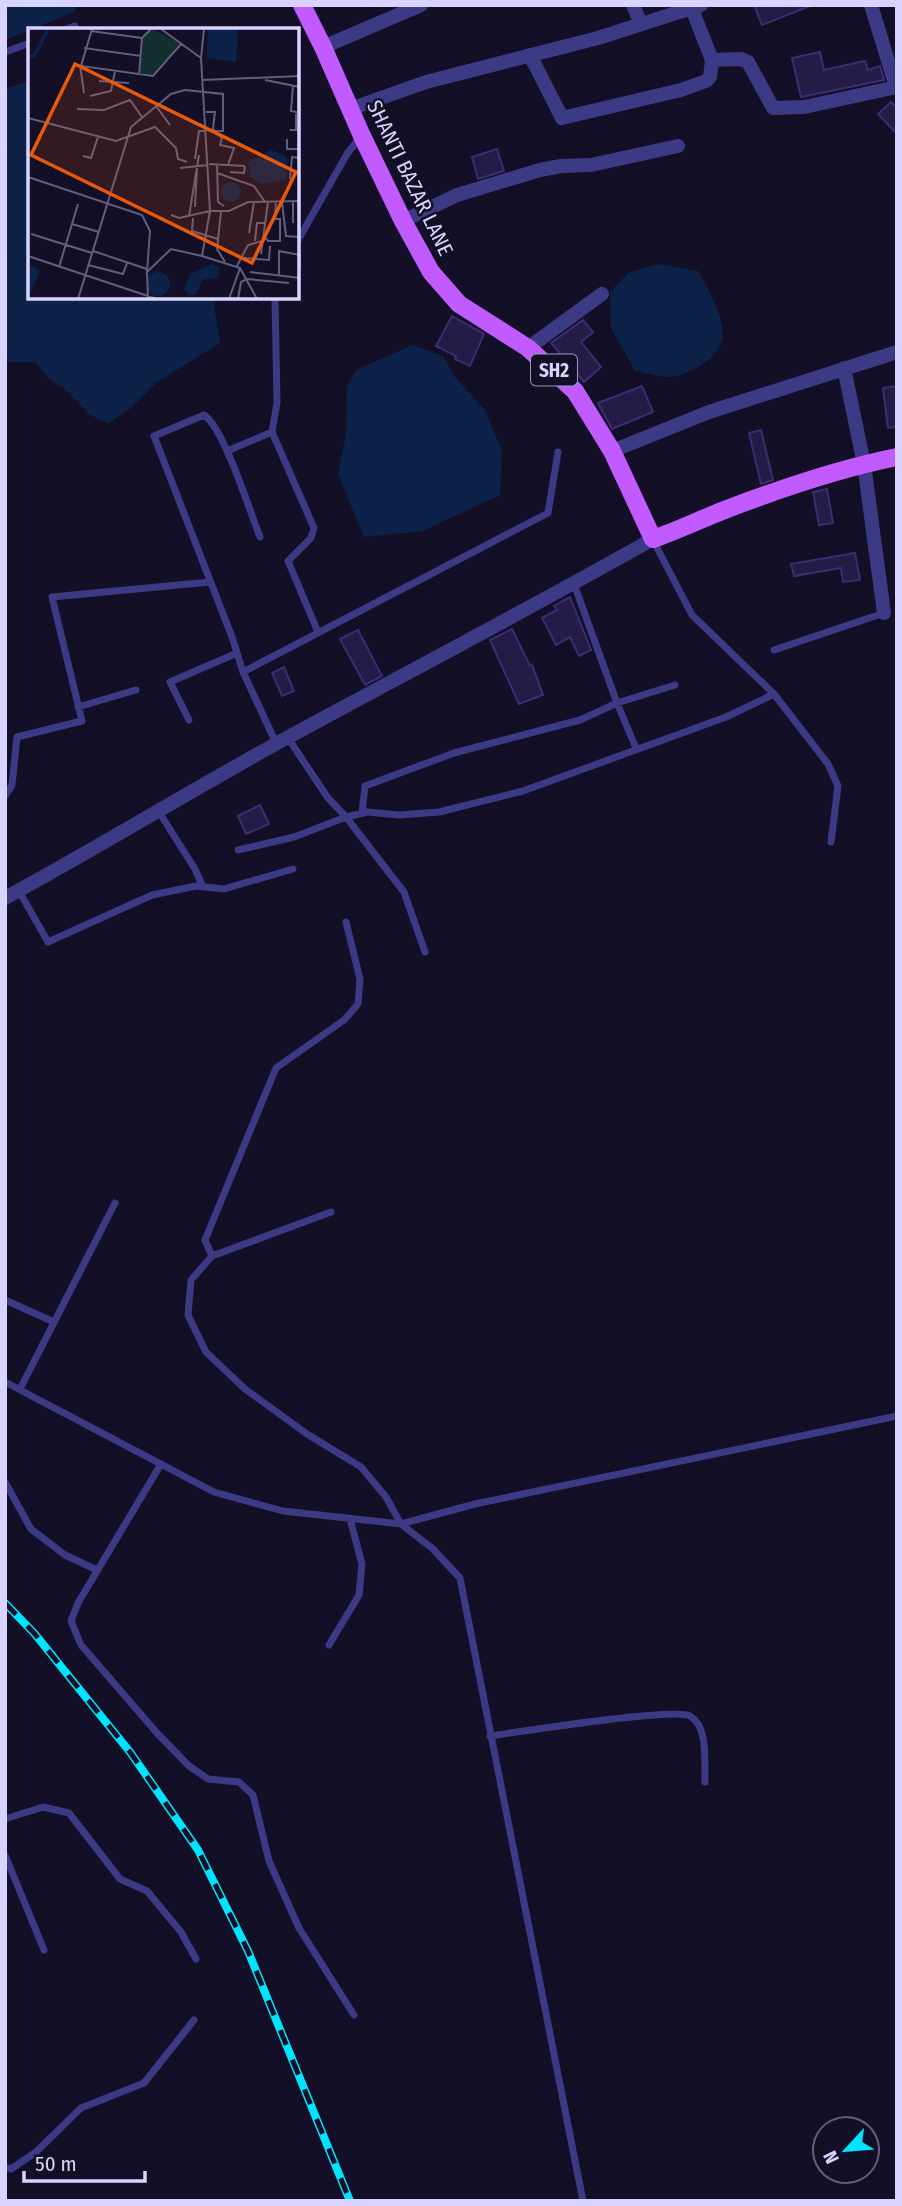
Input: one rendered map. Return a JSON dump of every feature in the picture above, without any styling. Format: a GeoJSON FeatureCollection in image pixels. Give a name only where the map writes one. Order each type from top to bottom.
{"type":"FeatureCollection","features":[{"type":"Feature","properties":{"kind":"main road","name":"SHANTI BAZAR LANE"},"geometry":{"type":"LineString","coordinates":[[302,5],[402,221],[431,272],[459,304],[528,348],[575,391],[612,451],[653,539]]}},
{"type":"Feature","properties":{"kind":"main road"},"geometry":{"type":"LineString","coordinates":[[653,539],[761,496],[864,464],[897,457]]}},
{"type":"Feature","properties":{"kind":"street"},"geometry":{"type":"LineString","coordinates":[[323,47],[421,5]]}},
{"type":"Feature","properties":{"kind":"street"},"geometry":{"type":"LineString","coordinates":[[634,5],[641,24]]}},
{"type":"Feature","properties":{"kind":"street"},"geometry":{"type":"LineString","coordinates":[[712,60],[741,59],[748,62],[773,108],[804,107],[896,87],[872,5]]}},
{"type":"Feature","properties":{"kind":"street"},"geometry":{"type":"LineString","coordinates":[[350,108],[426,82],[696,7],[712,60],[710,77],[706,81],[681,90],[562,118],[530,55]]}},
{"type":"Feature","properties":{"kind":"street"},"geometry":{"type":"LineString","coordinates":[[402,221],[457,195],[540,170],[591,165],[678,146]]}},
{"type":"Feature","properties":{"kind":"street"},"geometry":{"type":"LineString","coordinates":[[528,348],[602,294]]}},
{"type":"Feature","properties":{"kind":"street"},"geometry":{"type":"LineString","coordinates":[[612,451],[709,412],[897,352]]}},
{"type":"Feature","properties":{"kind":"street"},"geometry":{"type":"LineString","coordinates":[[844,368],[864,464],[884,613]]}},
{"type":"Feature","properties":{"kind":"street"},"geometry":{"type":"LineString","coordinates":[[10,892],[653,539]]}},
{"type":"Feature","properties":{"kind":"lane"},"geometry":{"type":"LineString","coordinates":[[70,28],[75,26]]}},
{"type":"Feature","properties":{"kind":"lane"},"geometry":{"type":"LineString","coordinates":[[5,52],[28,44]]}},
{"type":"Feature","properties":{"kind":"lane"},"geometry":{"type":"LineString","coordinates":[[299,238],[347,154],[362,136]]}},
{"type":"Feature","properties":{"kind":"lane"},"geometry":{"type":"LineString","coordinates":[[275,299],[276,403],[272,432],[314,525],[314,534],[288,561],[318,632]]}},
{"type":"Feature","properties":{"kind":"lane"},"geometry":{"type":"LineString","coordinates":[[260,537],[227,452],[211,419],[204,415],[154,436],[243,672],[282,741],[404,892],[425,952]]}},
{"type":"Feature","properties":{"kind":"lane"},"geometry":{"type":"LineString","coordinates":[[227,452],[272,432]]}},
{"type":"Feature","properties":{"kind":"lane"},"geometry":{"type":"LineString","coordinates":[[243,672],[548,513],[558,452]]}},
{"type":"Feature","properties":{"kind":"lane"},"geometry":{"type":"LineString","coordinates":[[653,539],[692,615],[774,694],[828,764],[838,786],[831,842]]}},
{"type":"Feature","properties":{"kind":"lane"},"geometry":{"type":"LineString","coordinates":[[5,796],[12,785],[17,737],[82,721],[52,597],[210,582]]}},
{"type":"Feature","properties":{"kind":"lane"},"geometry":{"type":"LineString","coordinates":[[573,583],[636,748]]}},
{"type":"Feature","properties":{"kind":"lane"},"geometry":{"type":"LineString","coordinates":[[774,650],[884,613]]}},
{"type":"Feature","properties":{"kind":"lane"},"geometry":{"type":"LineString","coordinates":[[189,720],[170,682],[237,653]]}},
{"type":"Feature","properties":{"kind":"lane"},"geometry":{"type":"LineString","coordinates":[[362,813],[365,786],[454,753],[580,720],[617,703],[676,685]]}},
{"type":"Feature","properties":{"kind":"lane"},"geometry":{"type":"LineString","coordinates":[[78,707],[136,690]]}},
{"type":"Feature","properties":{"kind":"lane"},"geometry":{"type":"LineString","coordinates":[[238,850],[294,837],[362,813],[399,815],[439,812],[523,791],[726,717],[774,694]]}},
{"type":"Feature","properties":{"kind":"lane"},"geometry":{"type":"LineString","coordinates":[[159,812],[195,869],[203,887]]}},
{"type":"Feature","properties":{"kind":"lane"},"geometry":{"type":"LineString","coordinates":[[10,892],[48,942],[152,895],[196,886],[224,889],[293,869]]}},
{"type":"Feature","properties":{"kind":"lane"},"geometry":{"type":"LineString","coordinates":[[212,1256],[205,1240],[276,1068],[344,1020],[358,1004],[360,979],[346,922]]}},
{"type":"Feature","properties":{"kind":"lane"},"geometry":{"type":"LineString","coordinates":[[20,1389],[115,1203]]}},
{"type":"Feature","properties":{"kind":"lane"},"geometry":{"type":"LineString","coordinates":[[331,1212],[212,1256],[191,1280],[188,1315],[206,1352],[245,1389],[307,1434],[361,1467],[386,1497],[401,1524],[433,1549],[460,1578],[583,2201]]}},
{"type":"Feature","properties":{"kind":"lane"},"geometry":{"type":"LineString","coordinates":[[5,1300],[54,1322]]}},
{"type":"Feature","properties":{"kind":"lane"},"geometry":{"type":"LineString","coordinates":[[5,1382],[214,1492],[283,1511],[401,1524],[475,1504],[897,1416]]}},
{"type":"Feature","properties":{"kind":"lane"},"geometry":{"type":"LineString","coordinates":[[161,1464],[78,1603],[71,1621],[81,1646],[188,1766],[208,1779],[239,1782],[253,1795],[269,1861],[299,1928],[354,2015]]}},
{"type":"Feature","properties":{"kind":"lane"},"geometry":{"type":"LineString","coordinates":[[5,1482],[32,1530],[65,1555],[97,1570]]}},
{"type":"Feature","properties":{"kind":"lane"},"geometry":{"type":"LineString","coordinates":[[329,1645],[359,1595],[362,1564],[350,1519]]}},
{"type":"Feature","properties":{"kind":"lane"},"geometry":{"type":"LineString","coordinates":[[490,1735],[678,1713],[689,1716],[699,1725],[703,1740],[705,1782]]}},
{"type":"Feature","properties":{"kind":"lane"},"geometry":{"type":"LineString","coordinates":[[5,1819],[43,1807],[69,1813],[120,1879],[147,1891],[181,1932],[196,1959]]}},
{"type":"Feature","properties":{"kind":"lane"},"geometry":{"type":"LineString","coordinates":[[5,1855],[44,1950]]}},
{"type":"Feature","properties":{"kind":"lane"},"geometry":{"type":"LineString","coordinates":[[5,2167],[11,2169],[36,2152],[81,2108],[144,2083],[194,2020]]}},
{"type":"Feature","properties":{"kind":"water"},"geometry":{"type":"Polygon","coordinates":[[[5,5],[78,5],[74,12],[35,28],[28,28],[28,31],[5,40],[5,5]]]}},
{"type":"Feature","properties":{"kind":"water"},"geometry":{"type":"Polygon","coordinates":[[[28,81],[28,299],[216,299],[214,306],[220,343],[157,382],[131,408],[108,424],[89,414],[65,389],[50,380],[35,362],[5,362],[5,89],[28,81]]]}},
{"type":"Feature","properties":{"kind":"water"},"geometry":{"type":"Polygon","coordinates":[[[658,264],[698,271],[714,300],[723,332],[718,349],[704,363],[685,373],[668,377],[635,371],[611,328],[610,292],[628,273],[658,264]]]}},
{"type":"Feature","properties":{"kind":"water"},"geometry":{"type":"Polygon","coordinates":[[[413,345],[443,356],[454,376],[485,410],[502,451],[500,495],[423,531],[364,537],[338,474],[346,435],[347,387],[356,370],[413,345]]]}},
{"type":"Feature","properties":{"kind":"building"},"geometry":{"type":"Polygon","coordinates":[[[754,5],[810,5],[810,6],[762,25],[754,5]]]}},
{"type":"Feature","properties":{"kind":"building"},"geometry":{"type":"Polygon","coordinates":[[[820,52],[824,70],[865,61],[868,70],[880,66],[884,80],[801,97],[792,58],[820,52]]]}},
{"type":"Feature","properties":{"kind":"building"},"geometry":{"type":"Polygon","coordinates":[[[891,102],[897,108],[897,134],[878,114],[891,102]]]}},
{"type":"Feature","properties":{"kind":"building"},"geometry":{"type":"Polygon","coordinates":[[[497,149],[504,171],[478,179],[472,157],[497,149]]]}},
{"type":"Feature","properties":{"kind":"building"},"geometry":{"type":"Polygon","coordinates":[[[452,316],[484,334],[470,366],[436,346],[452,316]]]}},
{"type":"Feature","properties":{"kind":"building"},"geometry":{"type":"Polygon","coordinates":[[[583,320],[593,332],[581,342],[601,367],[584,382],[551,343],[583,320]]]}},
{"type":"Feature","properties":{"kind":"building"},"geometry":{"type":"Polygon","coordinates":[[[642,386],[653,412],[612,429],[598,403],[642,386]]]}},
{"type":"Feature","properties":{"kind":"building"},"geometry":{"type":"Polygon","coordinates":[[[897,386],[897,427],[888,428],[883,388],[897,386]]]}},
{"type":"Feature","properties":{"kind":"building"},"geometry":{"type":"Polygon","coordinates":[[[761,430],[773,480],[761,484],[749,433],[761,430]]]}},
{"type":"Feature","properties":{"kind":"building"},"geometry":{"type":"Polygon","coordinates":[[[827,489],[833,523],[819,525],[813,492],[827,489]]]}},
{"type":"Feature","properties":{"kind":"building"},"geometry":{"type":"Polygon","coordinates":[[[855,553],[860,580],[843,582],[841,568],[794,576],[791,564],[855,553]]]}},
{"type":"Feature","properties":{"kind":"building"},"geometry":{"type":"Polygon","coordinates":[[[570,597],[591,650],[579,656],[570,637],[556,645],[542,618],[557,610],[554,606],[570,597]]]}},
{"type":"Feature","properties":{"kind":"building"},"geometry":{"type":"Polygon","coordinates":[[[512,629],[530,666],[532,665],[543,695],[519,704],[490,640],[512,629]]]}},
{"type":"Feature","properties":{"kind":"building"},"geometry":{"type":"Polygon","coordinates":[[[358,630],[382,676],[365,685],[340,639],[358,630]]]}},
{"type":"Feature","properties":{"kind":"building"},"geometry":{"type":"Polygon","coordinates":[[[284,667],[294,691],[282,696],[272,673],[284,667]]]}},
{"type":"Feature","properties":{"kind":"building"},"geometry":{"type":"Polygon","coordinates":[[[260,805],[269,824],[246,834],[238,816],[260,805]]]}},
{"type":"Feature","properties":{"kind":"railway"},"geometry":{"type":"LineString","coordinates":[[5,1603],[34,1633],[130,1752],[198,1850],[248,1951],[350,2201]]}}]}
